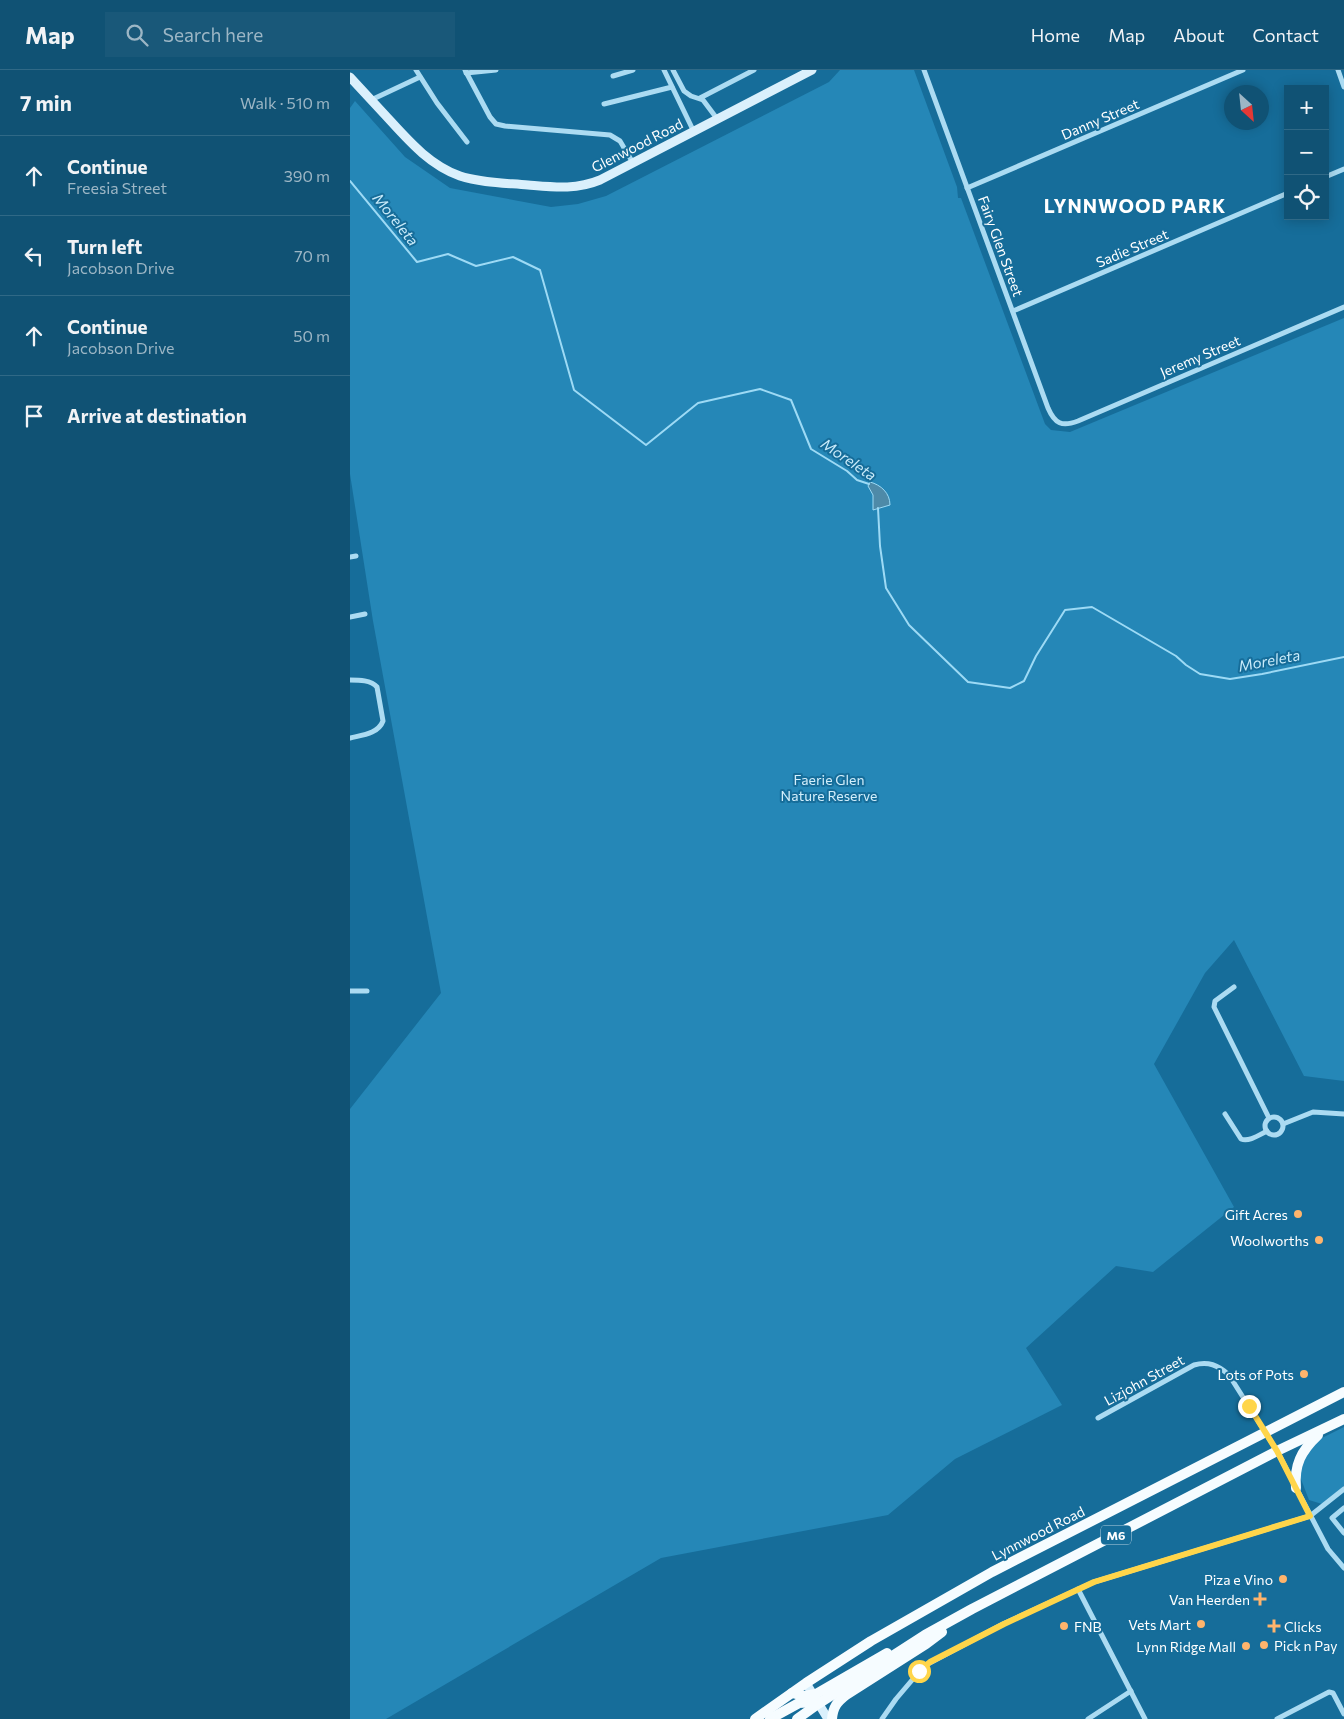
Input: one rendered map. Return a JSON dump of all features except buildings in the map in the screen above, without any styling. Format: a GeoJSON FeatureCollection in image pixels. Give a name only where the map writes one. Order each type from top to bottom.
{"type":"FeatureCollection","features":[{"type":"Feature","properties":{"kind":"main road","name":"Lynnwood Road"},"geometry":{"type":"LineString","coordinates":[[756,1719],[806,1683],[871,1641],[984,1576],[1344,1392]]}},
{"type":"Feature","properties":{"kind":"main road","name":"M6"},"geometry":{"type":"LineString","coordinates":[[797,1719],[810,1715],[815,1699],[972,1609],[1277,1451],[1344,1419]]}},
{"type":"Feature","properties":{"kind":"main road"},"geometry":{"type":"LineString","coordinates":[[1296,1488],[1296,1471],[1300,1457],[1308,1444],[1324,1429]]}},
{"type":"Feature","properties":{"kind":"main road"},"geometry":{"type":"LineString","coordinates":[[832,1719],[836,1702],[926,1644],[972,1609]]}},
{"type":"Feature","properties":{"kind":"main road"},"geometry":{"type":"LineString","coordinates":[[792,1693],[815,1699]]}},
{"type":"Feature","properties":{"kind":"main road"},"geometry":{"type":"LineString","coordinates":[[770,1719],[799,1703],[815,1699]]}},
{"type":"Feature","properties":{"kind":"street"},"geometry":{"type":"LineString","coordinates":[[416,70],[437,103],[467,142]]}},
{"type":"Feature","properties":{"kind":"street"},"geometry":{"type":"LineString","coordinates":[[496,70],[466,71],[490,117],[496,124],[610,135],[620,141],[633,163]]}},
{"type":"Feature","properties":{"kind":"street"},"geometry":{"type":"LineString","coordinates":[[613,76],[633,70]]}},
{"type":"Feature","properties":{"kind":"street"},"geometry":{"type":"LineString","coordinates":[[664,70],[694,132]]}},
{"type":"Feature","properties":{"kind":"street"},"geometry":{"type":"LineString","coordinates":[[672,70],[684,91],[691,96],[700,98],[706,103],[718,120]]}},
{"type":"Feature","properties":{"kind":"street"},"geometry":{"type":"LineString","coordinates":[[700,98],[754,70]]}},
{"type":"Feature","properties":{"kind":"street","name":"Glenwood Road"},"geometry":{"type":"LineString","coordinates":[[350,77],[408,141],[426,157],[446,170],[469,179],[572,187],[596,182],[812,70]]}},
{"type":"Feature","properties":{"kind":"street","name":"Fairy Glen Street"},"geometry":{"type":"LineString","coordinates":[[924,70],[1050,414],[1055,421],[1063,424]]}},
{"type":"Feature","properties":{"kind":"street","name":"Danny Street"},"geometry":{"type":"LineString","coordinates":[[967,188],[1242,70]]}},
{"type":"Feature","properties":{"kind":"street"},"geometry":{"type":"LineString","coordinates":[[1338,70],[1344,87]]}},
{"type":"Feature","properties":{"kind":"street"},"geometry":{"type":"LineString","coordinates":[[371,100],[420,77]]}},
{"type":"Feature","properties":{"kind":"street"},"geometry":{"type":"LineString","coordinates":[[604,104],[672,87]]}},
{"type":"Feature","properties":{"kind":"street"},"geometry":{"type":"LineString","coordinates":[[1329,175],[1344,169]]}},
{"type":"Feature","properties":{"kind":"street","name":"Sadie Street"},"geometry":{"type":"LineString","coordinates":[[1013,311],[1284,195]]}},
{"type":"Feature","properties":{"kind":"street","name":"Jeremy Street"},"geometry":{"type":"LineString","coordinates":[[1063,424],[1078,421],[1344,307]]}},
{"type":"Feature","properties":{"kind":"street"},"geometry":{"type":"LineString","coordinates":[[350,617],[365,614]]}},
{"type":"Feature","properties":{"kind":"street"},"geometry":{"type":"LineString","coordinates":[[350,680],[374,683],[377,687],[382,721],[382,724],[376,731],[350,738]]}},
{"type":"Feature","properties":{"kind":"street"},"geometry":{"type":"LineString","coordinates":[[1234,988],[1215,1001],[1214,1007],[1269,1118]]}},
{"type":"Feature","properties":{"kind":"street"},"geometry":{"type":"LineString","coordinates":[[350,992],[367,991]]}},
{"type":"Feature","properties":{"kind":"street"},"geometry":{"type":"LineString","coordinates":[[1283,1124],[1313,1112],[1344,1114]]}},
{"type":"Feature","properties":{"kind":"street"},"geometry":{"type":"LineString","coordinates":[[1225,1114],[1241,1139],[1249,1139],[1267,1131]]}},
{"type":"Feature","properties":{"kind":"street"},"geometry":{"type":"LineString","coordinates":[[1277,1117],[1283,1124],[1282,1130],[1278,1134],[1272,1134],[1267,1131],[1265,1123],[1269,1118],[1277,1117]]}},
{"type":"Feature","properties":{"kind":"street","name":"Lizjohn Street"},"geometry":{"type":"LineString","coordinates":[[1098,1418],[1194,1365],[1210,1363],[1229,1375],[1266,1432]]}},
{"type":"Feature","properties":{"kind":"street"},"geometry":{"type":"LineString","coordinates":[[1266,1432],[1328,1549],[1344,1568]]}},
{"type":"Feature","properties":{"kind":"street"},"geometry":{"type":"LineString","coordinates":[[882,1719],[919,1671],[930,1662],[1004,1624],[1094,1582],[1310,1516],[1344,1489]]}},
{"type":"Feature","properties":{"kind":"street"},"geometry":{"type":"LineString","coordinates":[[1344,1508],[1332,1518],[1344,1532]]}},
{"type":"Feature","properties":{"kind":"street"},"geometry":{"type":"LineString","coordinates":[[1339,1563],[1344,1559]]}},
{"type":"Feature","properties":{"kind":"street"},"geometry":{"type":"LineString","coordinates":[[1078,1589],[1145,1719]]}},
{"type":"Feature","properties":{"kind":"street"},"geometry":{"type":"LineString","coordinates":[[806,1683],[828,1719]]}},
{"type":"Feature","properties":{"kind":"street"},"geometry":{"type":"LineString","coordinates":[[1088,1719],[1130,1691]]}},
{"type":"Feature","properties":{"kind":"street"},"geometry":{"type":"LineString","coordinates":[[1277,1719],[1329,1692],[1333,1693],[1344,1714]]}},
{"type":"Feature","properties":{"kind":"street"},"geometry":{"type":"LineString","coordinates":[[792,1693],[810,1715]]}},
{"type":"Feature","properties":{"kind":"green space","name":"Faerie Glen Nature Reserve"},"geometry":{"type":"Polygon","coordinates":[[[840,70],[914,70],[957,187],[958,198],[961,198],[1045,424],[1051,430],[1070,432],[1344,318],[1344,1081],[1304,1076],[1234,940],[1205,973],[1154,1064],[1234,1207],[1153,1272],[1116,1266],[1026,1348],[1062,1405],[955,1459],[888,1515],[661,1558],[386,1719],[350,1719],[350,1109],[441,993],[373,621],[350,474],[350,108],[355,101],[405,157],[450,188],[551,207],[578,204],[606,196],[829,82],[840,70]]]}},
{"type":"Feature","properties":{"kind":"green space"},"geometry":{"type":"Polygon","coordinates":[[[1344,1427],[1344,1486],[1322,1504],[1309,1500],[1299,1474],[1306,1453],[1318,1440],[1344,1427]]]}},
{"type":"Feature","properties":{"kind":"shaded area"},"geometry":{"type":"Polygon","coordinates":[[[870,482],[884,490],[890,505],[873,510],[873,495],[868,486],[870,482]]]}},
{"type":"Feature","properties":{"kind":"waterway","name":"Moreleta"},"geometry":{"type":"LineString","coordinates":[[350,181],[417,262],[448,254],[476,266],[513,257],[540,270],[574,390],[646,445],[698,403],[760,389],[791,400],[811,449],[847,471],[857,480],[869,484]]}},
{"type":"Feature","properties":{"kind":"waterway","name":"Moreleta"},"geometry":{"type":"LineString","coordinates":[[878,508],[880,546],[886,588],[909,625],[968,682],[1010,688],[1024,681],[1036,656],[1065,610],[1092,607],[1176,656],[1200,674],[1230,679],[1344,657]]}},
{"type":"Feature","properties":{"kind":"place","name":"Gift Acres"},"geometry":{"type":"Point","coordinates":[1298,1214]}},
{"type":"Feature","properties":{"kind":"place","name":"Woolworths"},"geometry":{"type":"Point","coordinates":[1319,1240]}},
{"type":"Feature","properties":{"kind":"place","name":"Lots of Pots"},"geometry":{"type":"Point","coordinates":[1304,1374]}},
{"type":"Feature","properties":{"kind":"place","name":"Piza e Vino"},"geometry":{"type":"Point","coordinates":[1283,1579]}},
{"type":"Feature","properties":{"kind":"place","name":"Van Heerden"},"geometry":{"type":"Point","coordinates":[1260,1599]}},
{"type":"Feature","properties":{"kind":"place","name":"Vets Mart"},"geometry":{"type":"Point","coordinates":[1201,1624]}},
{"type":"Feature","properties":{"kind":"place","name":"FNB"},"geometry":{"type":"Point","coordinates":[1064,1626]}},
{"type":"Feature","properties":{"kind":"place","name":"Clicks"},"geometry":{"type":"Point","coordinates":[1274,1626]}},
{"type":"Feature","properties":{"kind":"place","name":"Pick n Pay"},"geometry":{"type":"Point","coordinates":[1264,1645]}},
{"type":"Feature","properties":{"kind":"place","name":"Lynn Ridge Mall"},"geometry":{"type":"Point","coordinates":[1246,1646]}},
{"type":"Feature","properties":{"kind":"district","name":"LYNNWOOD PARK"},"geometry":{"type":"Point","coordinates":[1135,205]}},
{"type":"Feature","properties":{"kind":"route"},"geometry":{"type":"LineString","coordinates":[[919,1671],[930,1662],[1004,1624],[1094,1582],[1310,1516],[1277,1451],[1249,1406]]}}]}
